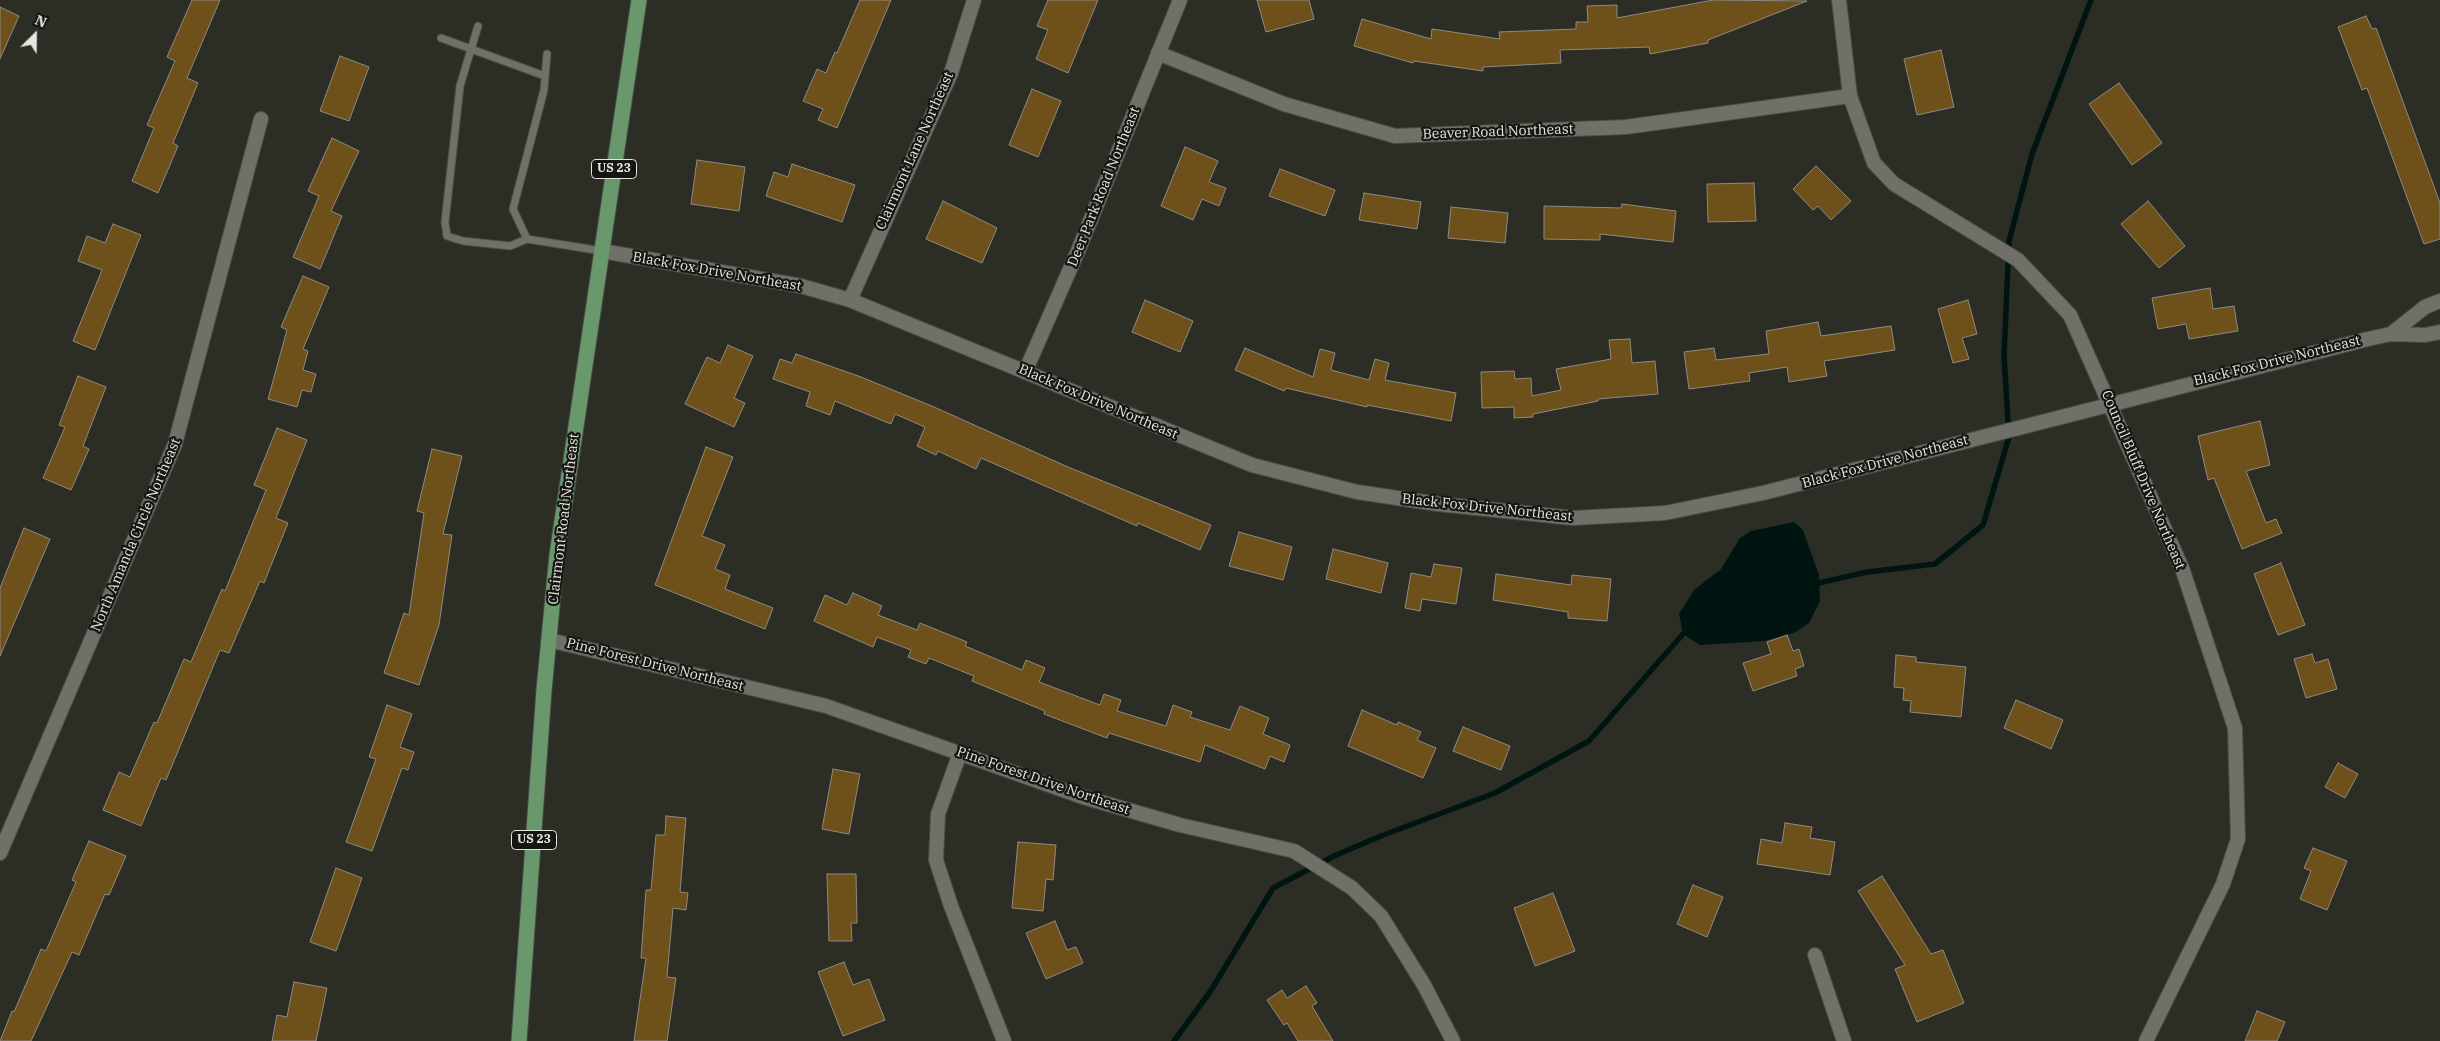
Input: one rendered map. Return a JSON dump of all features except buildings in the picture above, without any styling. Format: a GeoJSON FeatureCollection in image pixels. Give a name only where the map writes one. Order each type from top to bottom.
{"type":"FeatureCollection","features":[{"type":"Feature","properties":{"kind":"main road","name":"Clairmont Road Northeast"},"geometry":{"type":"LineString","coordinates":[[519,1041],[549,640],[560,536],[639,0]]}},
{"type":"Feature","properties":{"kind":"street","name":"Clairmont Lane Northeast"},"geometry":{"type":"LineString","coordinates":[[850,300],[951,73],[974,0]]}},
{"type":"Feature","properties":{"kind":"street","name":"Deer Park Road Northeast"},"geometry":{"type":"LineString","coordinates":[[1025,372],[1078,251],[1180,0]]}},
{"type":"Feature","properties":{"kind":"street","name":"Council Bluff Drive Northeast"},"geometry":{"type":"LineString","coordinates":[[1840,0],[1850,96],[1874,163],[1894,184],[2018,260],[2070,315],[2111,403],[2182,568],[2235,728],[2238,839],[2223,884],[2146,1041]]}},
{"type":"Feature","properties":{"kind":"street","name":"Beaver Road Northeast"},"geometry":{"type":"LineString","coordinates":[[1158,53],[1284,104],[1395,136],[1626,127],[1850,96]]}},
{"type":"Feature","properties":{"kind":"street","name":"North Amanda Circle Northeast"},"geometry":{"type":"LineString","coordinates":[[0,853],[176,444],[261,119]]}},
{"type":"Feature","properties":{"kind":"street","name":"Black Fox Drive Northeast"},"geometry":{"type":"LineString","coordinates":[[602,251],[801,286],[850,300],[1252,465],[1357,492],[1438,504],[1574,518],[1665,513],[1763,493],[2111,403],[2391,334],[2425,335],[2440,332]]}},
{"type":"Feature","properties":{"kind":"street","name":"Black Fox Drive Northeast"},"geometry":{"type":"LineString","coordinates":[[2391,334],[2425,307],[2440,302]]}},
{"type":"Feature","properties":{"kind":"street","name":"Pine Forest Drive Northeast"},"geometry":{"type":"LineString","coordinates":[[549,640],[826,706],[1080,796],[1180,825],[1294,851],[1352,888],[1381,916],[1424,985],[1453,1041]]}},
{"type":"Feature","properties":{"kind":"street"},"geometry":{"type":"LineString","coordinates":[[960,754],[938,814],[936,860],[951,906],[1004,1041]]}},
{"type":"Feature","properties":{"kind":"street"},"geometry":{"type":"LineString","coordinates":[[1815,955],[1844,1041]]}},
{"type":"Feature","properties":{"kind":"lane"},"geometry":{"type":"LineString","coordinates":[[478,26],[460,86],[452,140],[445,222],[447,236],[463,241],[510,246],[527,239],[602,251]]}},
{"type":"Feature","properties":{"kind":"lane"},"geometry":{"type":"LineString","coordinates":[[441,38],[545,76]]}},
{"type":"Feature","properties":{"kind":"lane"},"geometry":{"type":"LineString","coordinates":[[527,239],[513,209],[544,90],[547,54]]}},
{"type":"Feature","properties":{"kind":"shaded area"},"geometry":{"type":"Polygon","coordinates":[[[1794,522],[1803,530],[1819,575],[1820,601],[1809,623],[1794,633],[1765,641],[1700,645],[1683,634],[1679,614],[1694,590],[1721,569],[1740,538],[1751,531],[1794,522]]]}},
{"type":"Feature","properties":{"kind":"waterway"},"geometry":{"type":"LineString","coordinates":[[1819,583],[1867,572],[1935,564],[1983,525],[2009,437],[2004,356],[2009,241],[2032,154],[2091,0]]}},
{"type":"Feature","properties":{"kind":"waterway"},"geometry":{"type":"LineString","coordinates":[[1174,1041],[1210,992],[1273,888],[1334,856],[1495,793],[1589,741],[1683,634]]}}]}
